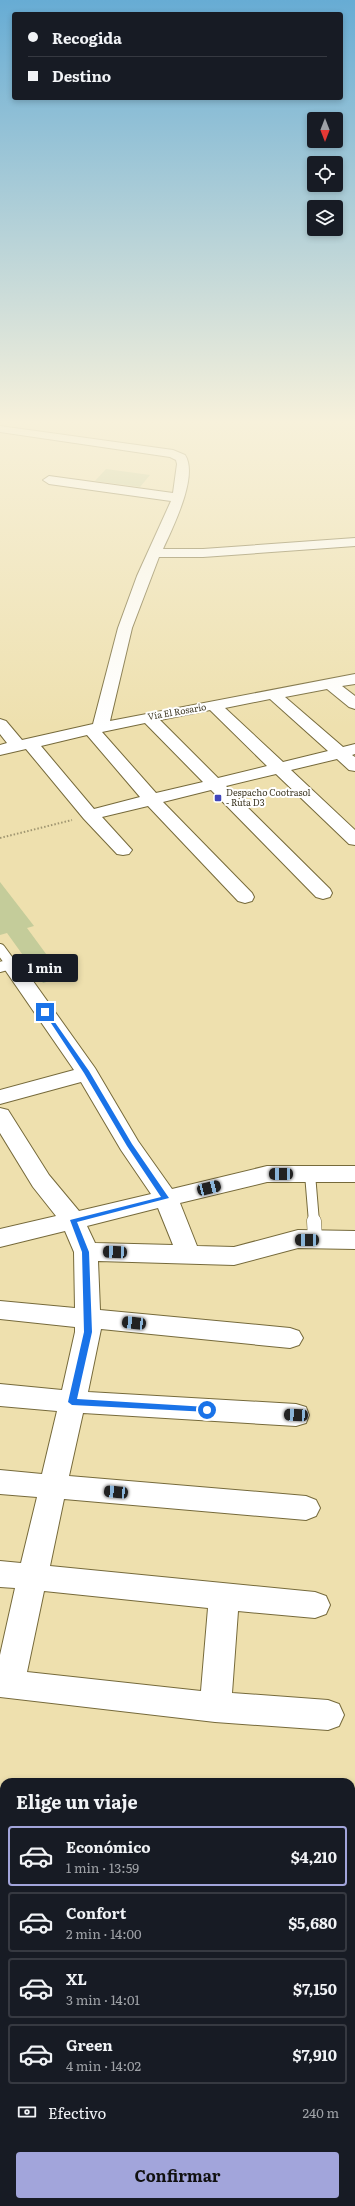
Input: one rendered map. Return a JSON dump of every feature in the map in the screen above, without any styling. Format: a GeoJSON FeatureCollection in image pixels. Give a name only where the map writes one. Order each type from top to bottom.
{"type":"FeatureCollection","features":[{"type":"Feature","properties":{"kind":"street"},"geometry":{"type":"LineString","coordinates":[[169,522],[144,576],[125,628],[96,728],[152,800],[245,898]]}},
{"type":"Feature","properties":{"kind":"street"},"geometry":{"type":"LineString","coordinates":[[155,553],[203,553],[355,542]]}},
{"type":"Feature","properties":{"kind":"street","name":"Vía El Rosario"},"geometry":{"type":"LineString","coordinates":[[0,750],[148,716],[214,706],[355,679]]}},
{"type":"Feature","properties":{"kind":"street"},"geometry":{"type":"LineString","coordinates":[[330,684],[355,704]]}},
{"type":"Feature","properties":{"kind":"street"},"geometry":{"type":"LineString","coordinates":[[274,695],[347,751],[355,766]]}},
{"type":"Feature","properties":{"kind":"street"},"geometry":{"type":"LineString","coordinates":[[214,706],[355,840]]}},
{"type":"Feature","properties":{"kind":"street"},"geometry":{"type":"LineString","coordinates":[[148,716],[323,893]]}},
{"type":"Feature","properties":{"kind":"street"},"geometry":{"type":"LineString","coordinates":[[0,724],[24,745],[123,850]]}},
{"type":"Feature","properties":{"kind":"street"},"geometry":{"type":"LineString","coordinates":[[90,815],[347,751]]}},
{"type":"Feature","properties":{"kind":"street"},"geometry":{"type":"LineString","coordinates":[[4,960],[87,1073],[129,1145],[166,1198],[188,1254]]}},
{"type":"Feature","properties":{"kind":"street"},"geometry":{"type":"LineString","coordinates":[[0,1097],[87,1073]]}},
{"type":"Feature","properties":{"kind":"street"},"geometry":{"type":"LineString","coordinates":[[0,1115],[41,1181],[73,1220],[86,1252],[88,1319],[88,1332],[32,1576],[4,1683],[215,1707],[328,1715]]}},
{"type":"Feature","properties":{"kind":"street"},"geometry":{"type":"LineString","coordinates":[[0,1238],[267,1174],[355,1174]]}},
{"type":"Feature","properties":{"kind":"street"},"geometry":{"type":"LineString","coordinates":[[86,1252],[234,1256],[298,1240],[355,1240]]}},
{"type":"Feature","properties":{"kind":"street"},"geometry":{"type":"LineString","coordinates":[[0,1310],[290,1338]]}},
{"type":"Feature","properties":{"kind":"street"},"geometry":{"type":"LineString","coordinates":[[0,1395],[72,1402],[296,1415]]}},
{"type":"Feature","properties":{"kind":"street"},"geometry":{"type":"LineString","coordinates":[[0,1482],[306,1508]]}},
{"type":"Feature","properties":{"kind":"street"},"geometry":{"type":"LineString","coordinates":[[0,1574],[315,1605]]}},
{"type":"Feature","properties":{"kind":"street"},"geometry":{"type":"LineString","coordinates":[[215,1707],[224,1597]]}},
{"type":"Feature","properties":{"kind":"lane"},"geometry":{"type":"LineString","coordinates":[[310,1174],[315,1240]]}},
{"type":"Feature","properties":{"kind":"path"},"geometry":{"type":"LineString","coordinates":[[0,838],[90,815]]}},
{"type":"Feature","properties":{"kind":"building"},"geometry":{"type":"Polygon","coordinates":[[[0,882],[34,926],[27,928],[63,977],[43,983],[7,933],[0,935],[0,882]]]}},
{"type":"Feature","properties":{"kind":"place","name":"Despacho Cootrasol - Ruta D3"},"geometry":{"type":"Point","coordinates":[218,798]}},
{"type":"Feature","properties":{"kind":"route"},"geometry":{"type":"LineString","coordinates":[[45,1012],[87,1073],[129,1145],[166,1198],[73,1220],[86,1252],[88,1332],[72,1402],[207,1410]]}}]}
